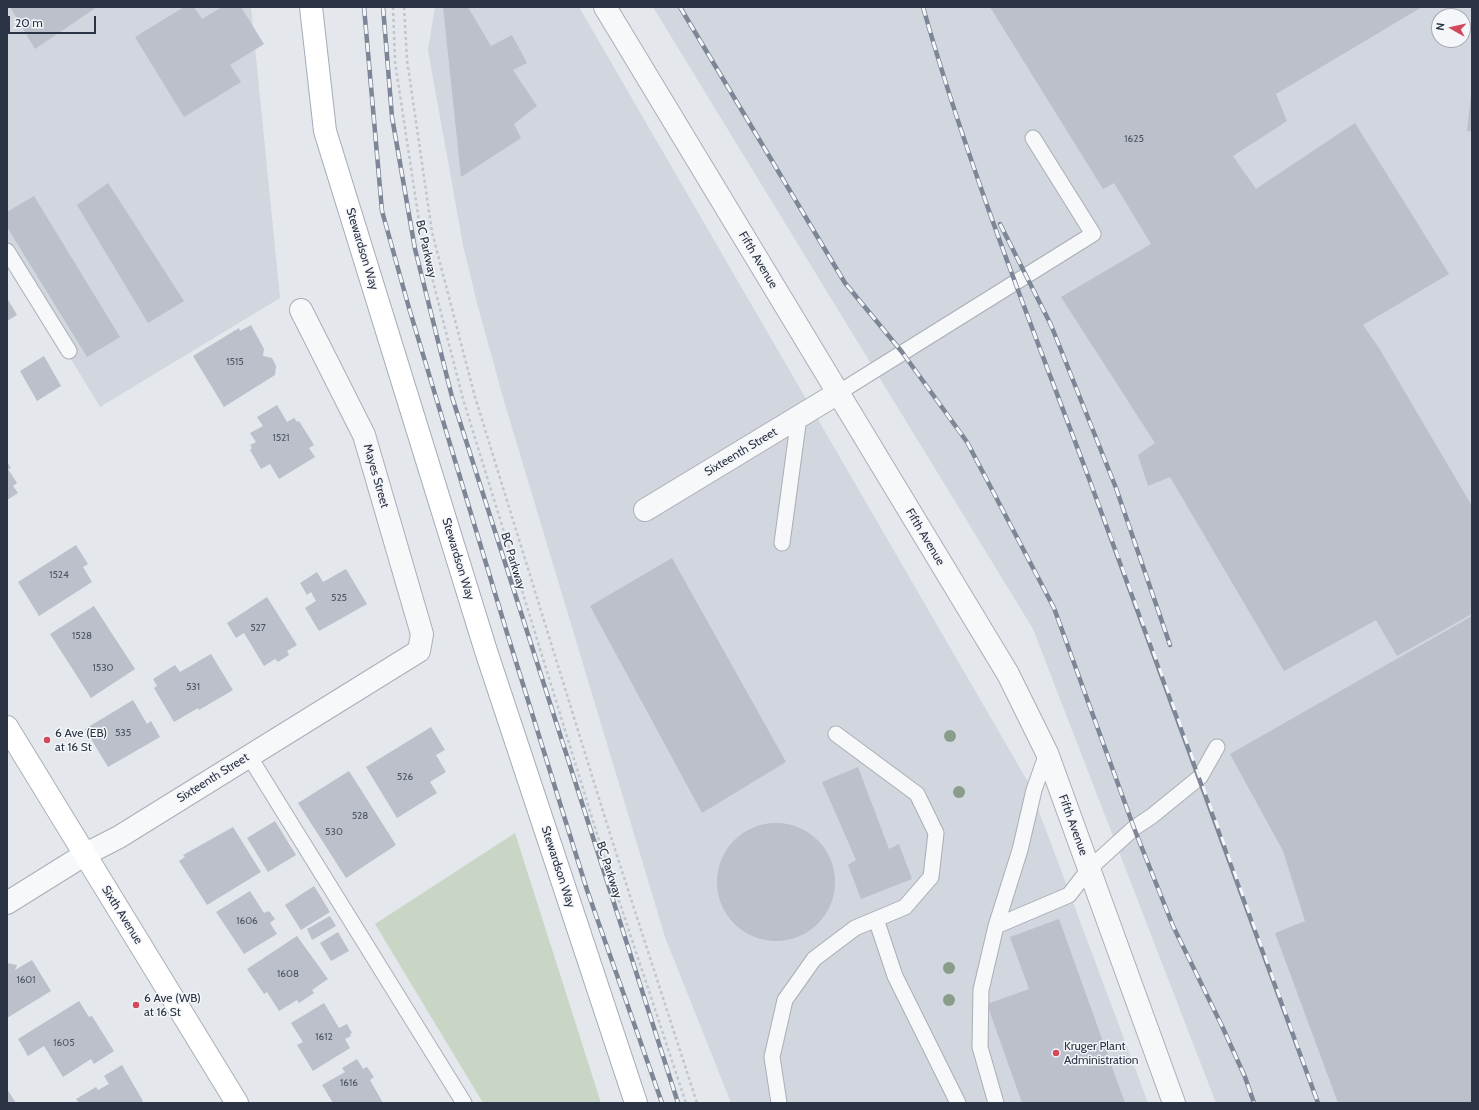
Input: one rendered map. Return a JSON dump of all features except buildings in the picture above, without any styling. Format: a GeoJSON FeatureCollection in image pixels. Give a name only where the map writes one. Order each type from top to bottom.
{"type":"FeatureCollection","features":[{"type":"Feature","properties":{"kind":"main road","name":"Stewardson Way"},"geometry":{"type":"LineString","coordinates":[[311,7],[325,131],[486,651],[636,1103]]}},
{"type":"Feature","properties":{"kind":"main road","name":"Sixth Avenue"},"geometry":{"type":"LineString","coordinates":[[7,727],[237,1103]]}},
{"type":"Feature","properties":{"kind":"street","name":"Fifth Avenue"},"geometry":{"type":"LineString","coordinates":[[605,7],[1008,674],[1047,753],[1174,1103]]}},
{"type":"Feature","properties":{"kind":"street","name":"Mayes Street"},"geometry":{"type":"LineString","coordinates":[[301,310],[364,435],[422,634],[419,651]]}},
{"type":"Feature","properties":{"kind":"street","name":"Sixteenth Street"},"geometry":{"type":"LineString","coordinates":[[644,510],[838,393]]}},
{"type":"Feature","properties":{"kind":"street","name":"Sixteenth Street"},"geometry":{"type":"LineString","coordinates":[[7,903],[84,855],[119,837],[419,651]]}},
{"type":"Feature","properties":{"kind":"lane"},"geometry":{"type":"LineString","coordinates":[[838,393],[1093,234],[1033,138]]}},
{"type":"Feature","properties":{"kind":"lane"},"geometry":{"type":"LineString","coordinates":[[7,251],[68,351]]}},
{"type":"Feature","properties":{"kind":"lane"},"geometry":{"type":"LineString","coordinates":[[782,543],[799,417]]}},
{"type":"Feature","properties":{"kind":"lane"},"geometry":{"type":"LineString","coordinates":[[779,1103],[772,1057],[785,1000],[814,959],[855,928],[905,907],[931,877],[936,833],[916,794],[836,734]]}},
{"type":"Feature","properties":{"kind":"lane"},"geometry":{"type":"LineString","coordinates":[[996,926],[1069,895],[1089,869],[1134,828],[1152,816],[1200,777],[1217,747]]}},
{"type":"Feature","properties":{"kind":"lane"},"geometry":{"type":"LineString","coordinates":[[996,1103],[980,1047],[981,990],[996,926],[1020,850],[1034,790],[1047,753]]}},
{"type":"Feature","properties":{"kind":"lane"},"geometry":{"type":"LineString","coordinates":[[249,756],[464,1103]]}},
{"type":"Feature","properties":{"kind":"lane"},"geometry":{"type":"LineString","coordinates":[[876,919],[895,976],[958,1103]]}},
{"type":"Feature","properties":{"kind":"path","name":"BC Parkway"},"geometry":{"type":"LineString","coordinates":[[393,7],[395,62],[421,234],[463,400],[598,837],[686,1103]]}},
{"type":"Feature","properties":{"kind":"path","name":"BC Parkway"},"geometry":{"type":"LineString","coordinates":[[404,7],[407,60],[432,232],[475,397],[607,827],[697,1103]]}},
{"type":"Feature","properties":{"kind":"shaded area"},"geometry":{"type":"Polygon","coordinates":[[[7,7],[251,7],[280,298],[100,407],[7,253],[7,7]]]}},
{"type":"Feature","properties":{"kind":"shaded area"},"geometry":{"type":"Polygon","coordinates":[[[435,7],[579,7],[1028,782],[1148,1103],[731,1103],[665,937],[504,401],[477,303],[463,245],[428,50],[435,7]]]}},
{"type":"Feature","properties":{"kind":"shaded area"},"geometry":{"type":"Polygon","coordinates":[[[653,7],[1472,7],[1472,1103],[1216,1103],[1033,629],[653,7]]]}},
{"type":"Feature","properties":{"kind":"green space"},"geometry":{"type":"Polygon","coordinates":[[[515,833],[601,1103],[483,1103],[375,924],[515,833]]]}},
{"type":"Feature","properties":{"kind":"railway"},"geometry":{"type":"LineString","coordinates":[[364,7],[382,211],[409,308],[507,633],[587,890],[662,1103]]}},
{"type":"Feature","properties":{"kind":"railway"},"geometry":{"type":"LineString","coordinates":[[383,7],[392,117],[415,249],[452,397],[678,1103]]}},
{"type":"Feature","properties":{"kind":"railway"},"geometry":{"type":"LineString","coordinates":[[680,7],[845,283],[902,352],[967,442],[1054,608],[1134,828],[1173,926],[1222,1026],[1245,1077],[1254,1103]]}},
{"type":"Feature","properties":{"kind":"railway"},"geometry":{"type":"LineString","coordinates":[[923,7],[960,126],[1001,243],[1175,711],[1318,1103]]}},
{"type":"Feature","properties":{"kind":"railway"},"geometry":{"type":"LineString","coordinates":[[1000,224],[1051,325],[1116,488],[1170,645]]}},
{"type":"Feature","properties":{"kind":"place","name":"6 Ave (EB) at 16 St"},"geometry":{"type":"Point","coordinates":[47,740]}},
{"type":"Feature","properties":{"kind":"place","name":"6 Ave (WB) at 16 St"},"geometry":{"type":"Point","coordinates":[136,1005]}},
{"type":"Feature","properties":{"kind":"place","name":"Kruger Plant Administration"},"geometry":{"type":"Point","coordinates":[1056,1053]}}]}
